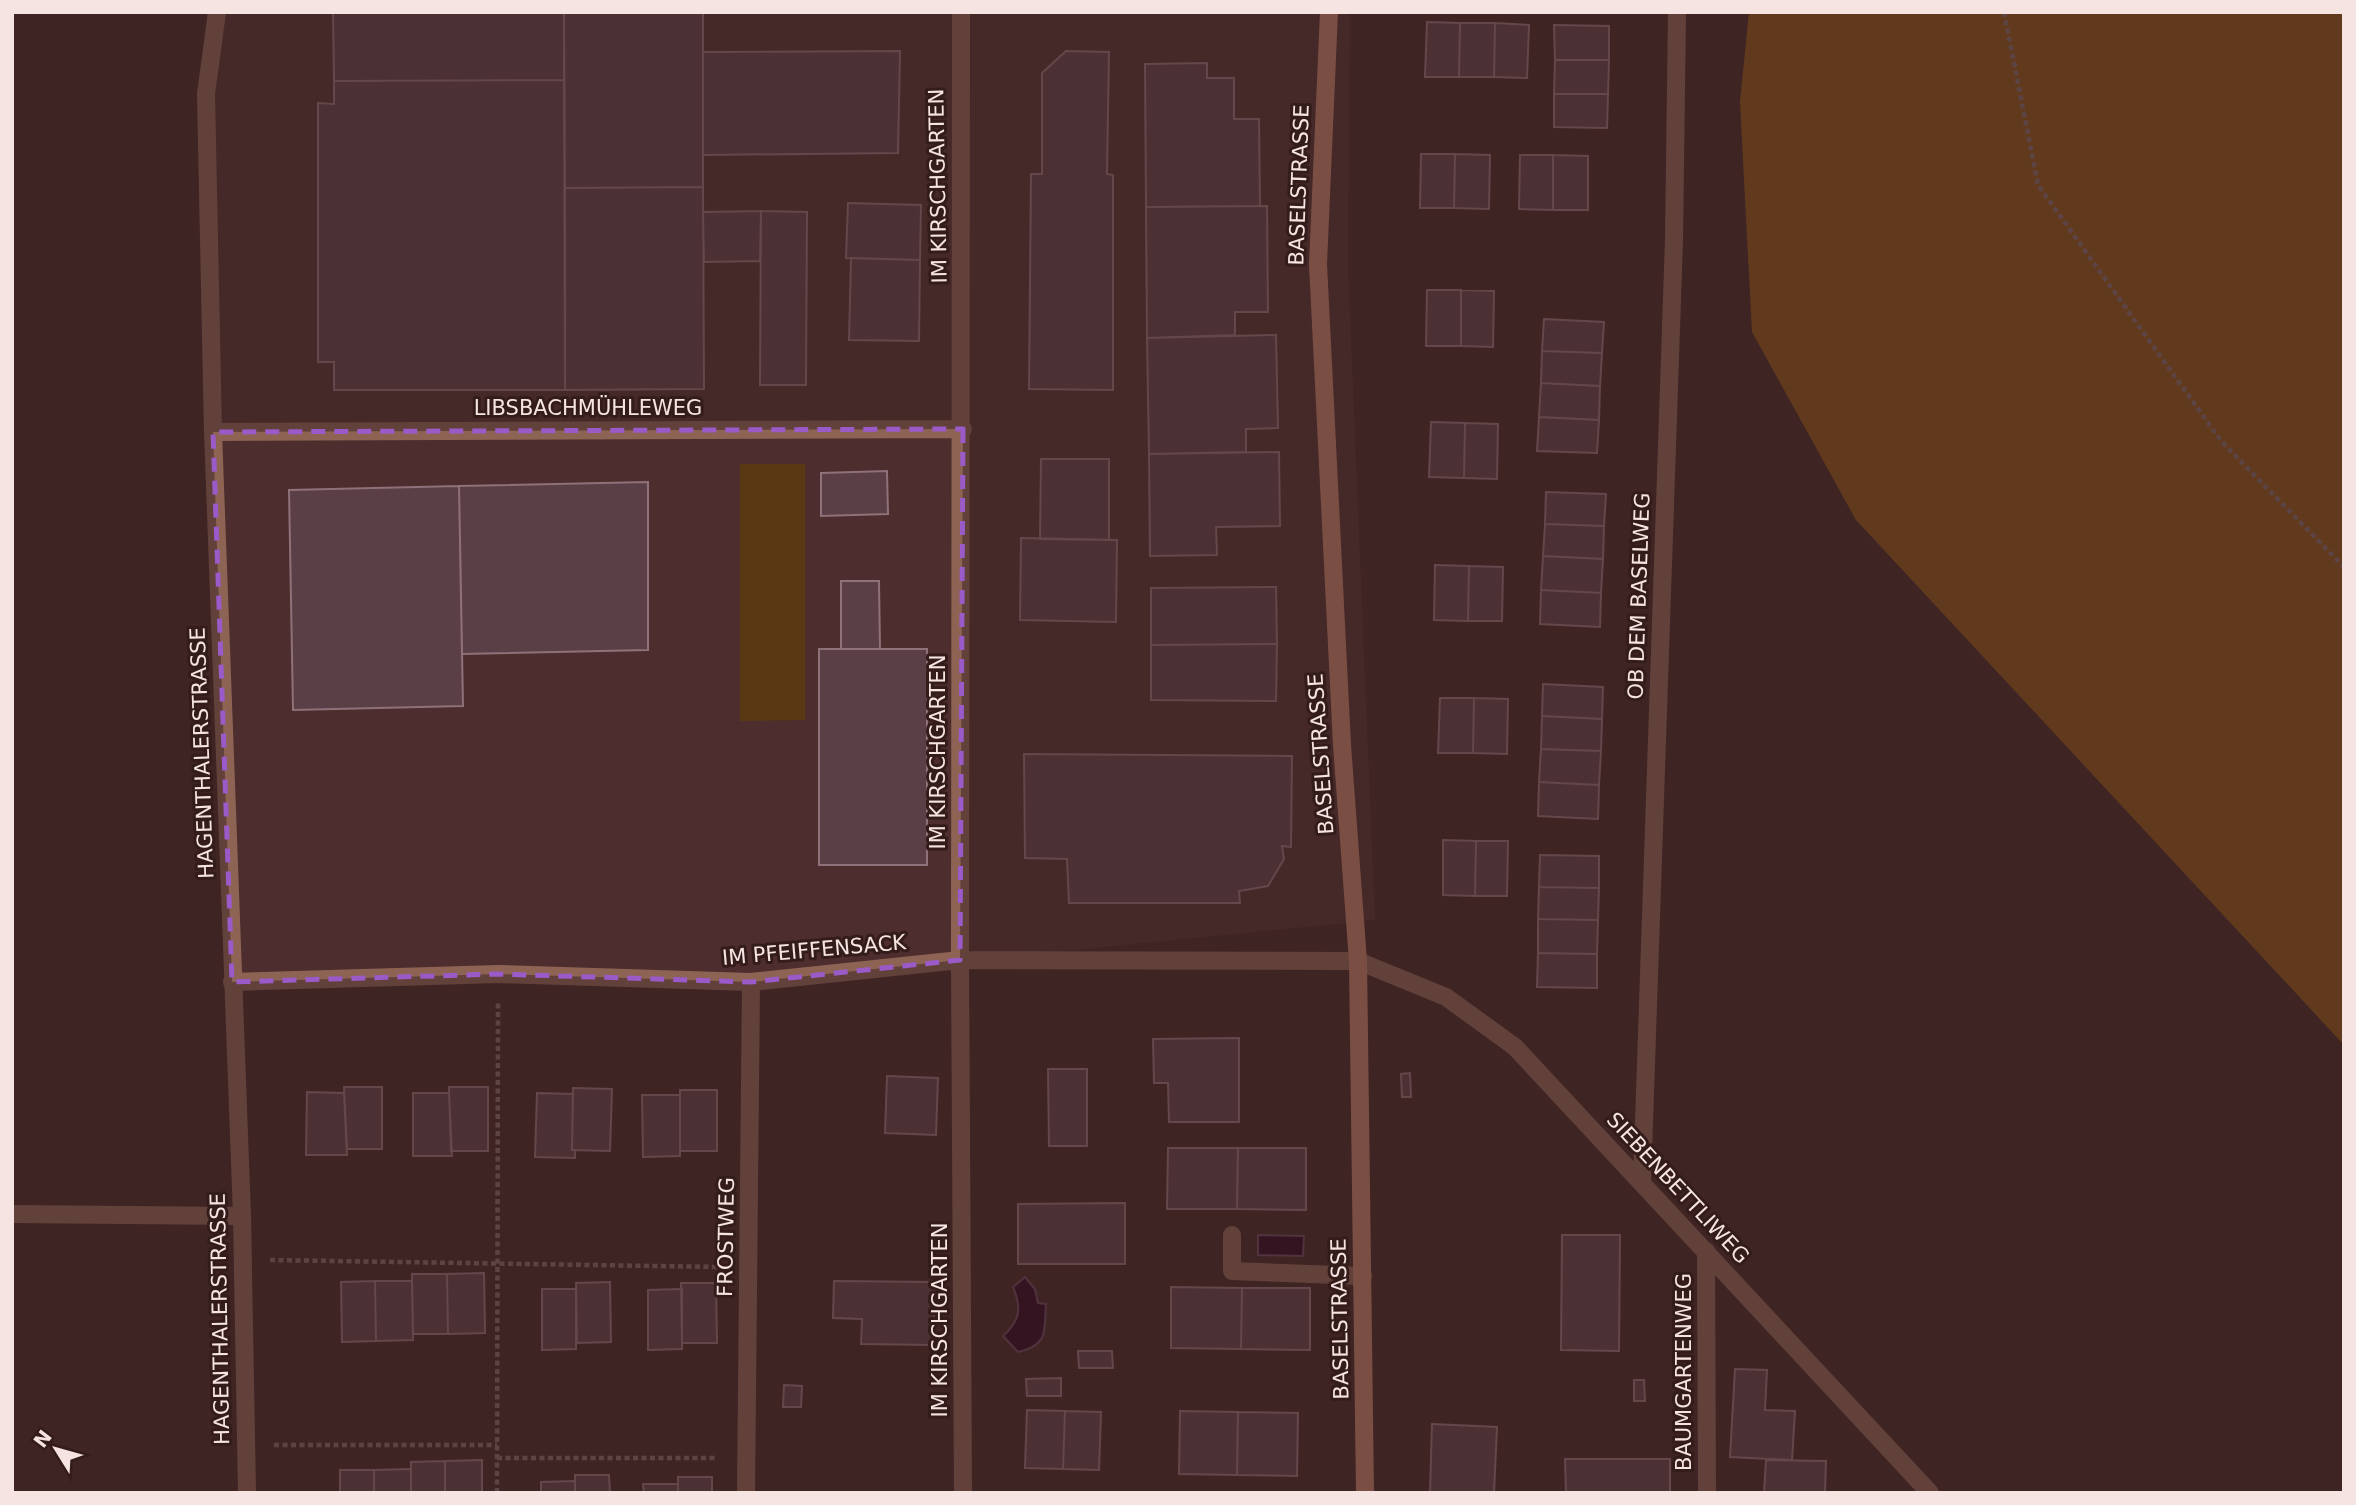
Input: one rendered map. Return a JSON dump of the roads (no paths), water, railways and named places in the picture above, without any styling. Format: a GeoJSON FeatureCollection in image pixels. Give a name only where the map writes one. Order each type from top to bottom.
{"type":"FeatureCollection","features":[{"type":"Feature","properties":{"kind":"street","name":"HAGENTHALERSTRASSE"},"geometry":{"type":"LineString","coordinates":[[217,12],[206,93],[213,432],[242,1216],[247,1493]]}},
{"type":"Feature","properties":{"kind":"street","name":"IM KIRSCHGARTEN"},"geometry":{"type":"LineString","coordinates":[[961,12],[963,429],[960,960],[964,1493]]}},
{"type":"Feature","properties":{"kind":"street","name":"BASELSTRASSE"},"geometry":{"type":"LineString","coordinates":[[1329,12],[1318,264],[1342,745],[1358,961],[1365,1493]]}},
{"type":"Feature","properties":{"kind":"street","name":"OB DEM BASELWEG"},"geometry":{"type":"LineString","coordinates":[[1642,1181],[1673,254],[1677,12]]}},
{"type":"Feature","properties":{"kind":"street","name":"LIBSBACHMÜHLEWEG"},"geometry":{"type":"LineString","coordinates":[[213,432],[963,429]]}},
{"type":"Feature","properties":{"kind":"street","name":"IM PFEIFFENSACK"},"geometry":{"type":"LineString","coordinates":[[232,982],[498,974],[751,982],[960,960],[1358,961]]}},
{"type":"Feature","properties":{"kind":"street","name":"SIEBENBETTLIWEG"},"geometry":{"type":"LineString","coordinates":[[1358,961],[1446,998],[1515,1047],[1930,1493]]}},
{"type":"Feature","properties":{"kind":"street","name":"FROSTWEG"},"geometry":{"type":"LineString","coordinates":[[746,1493],[751,982]]}},
{"type":"Feature","properties":{"kind":"street"},"geometry":{"type":"LineString","coordinates":[[12,1214],[242,1216]]}},
{"type":"Feature","properties":{"kind":"street"},"geometry":{"type":"LineString","coordinates":[[1232,1235],[1232,1271],[1363,1276]]}},
{"type":"Feature","properties":{"kind":"street","name":"BAUMGARTENWEG"},"geometry":{"type":"LineString","coordinates":[[1706,1251],[1707,1493]]}}]}
